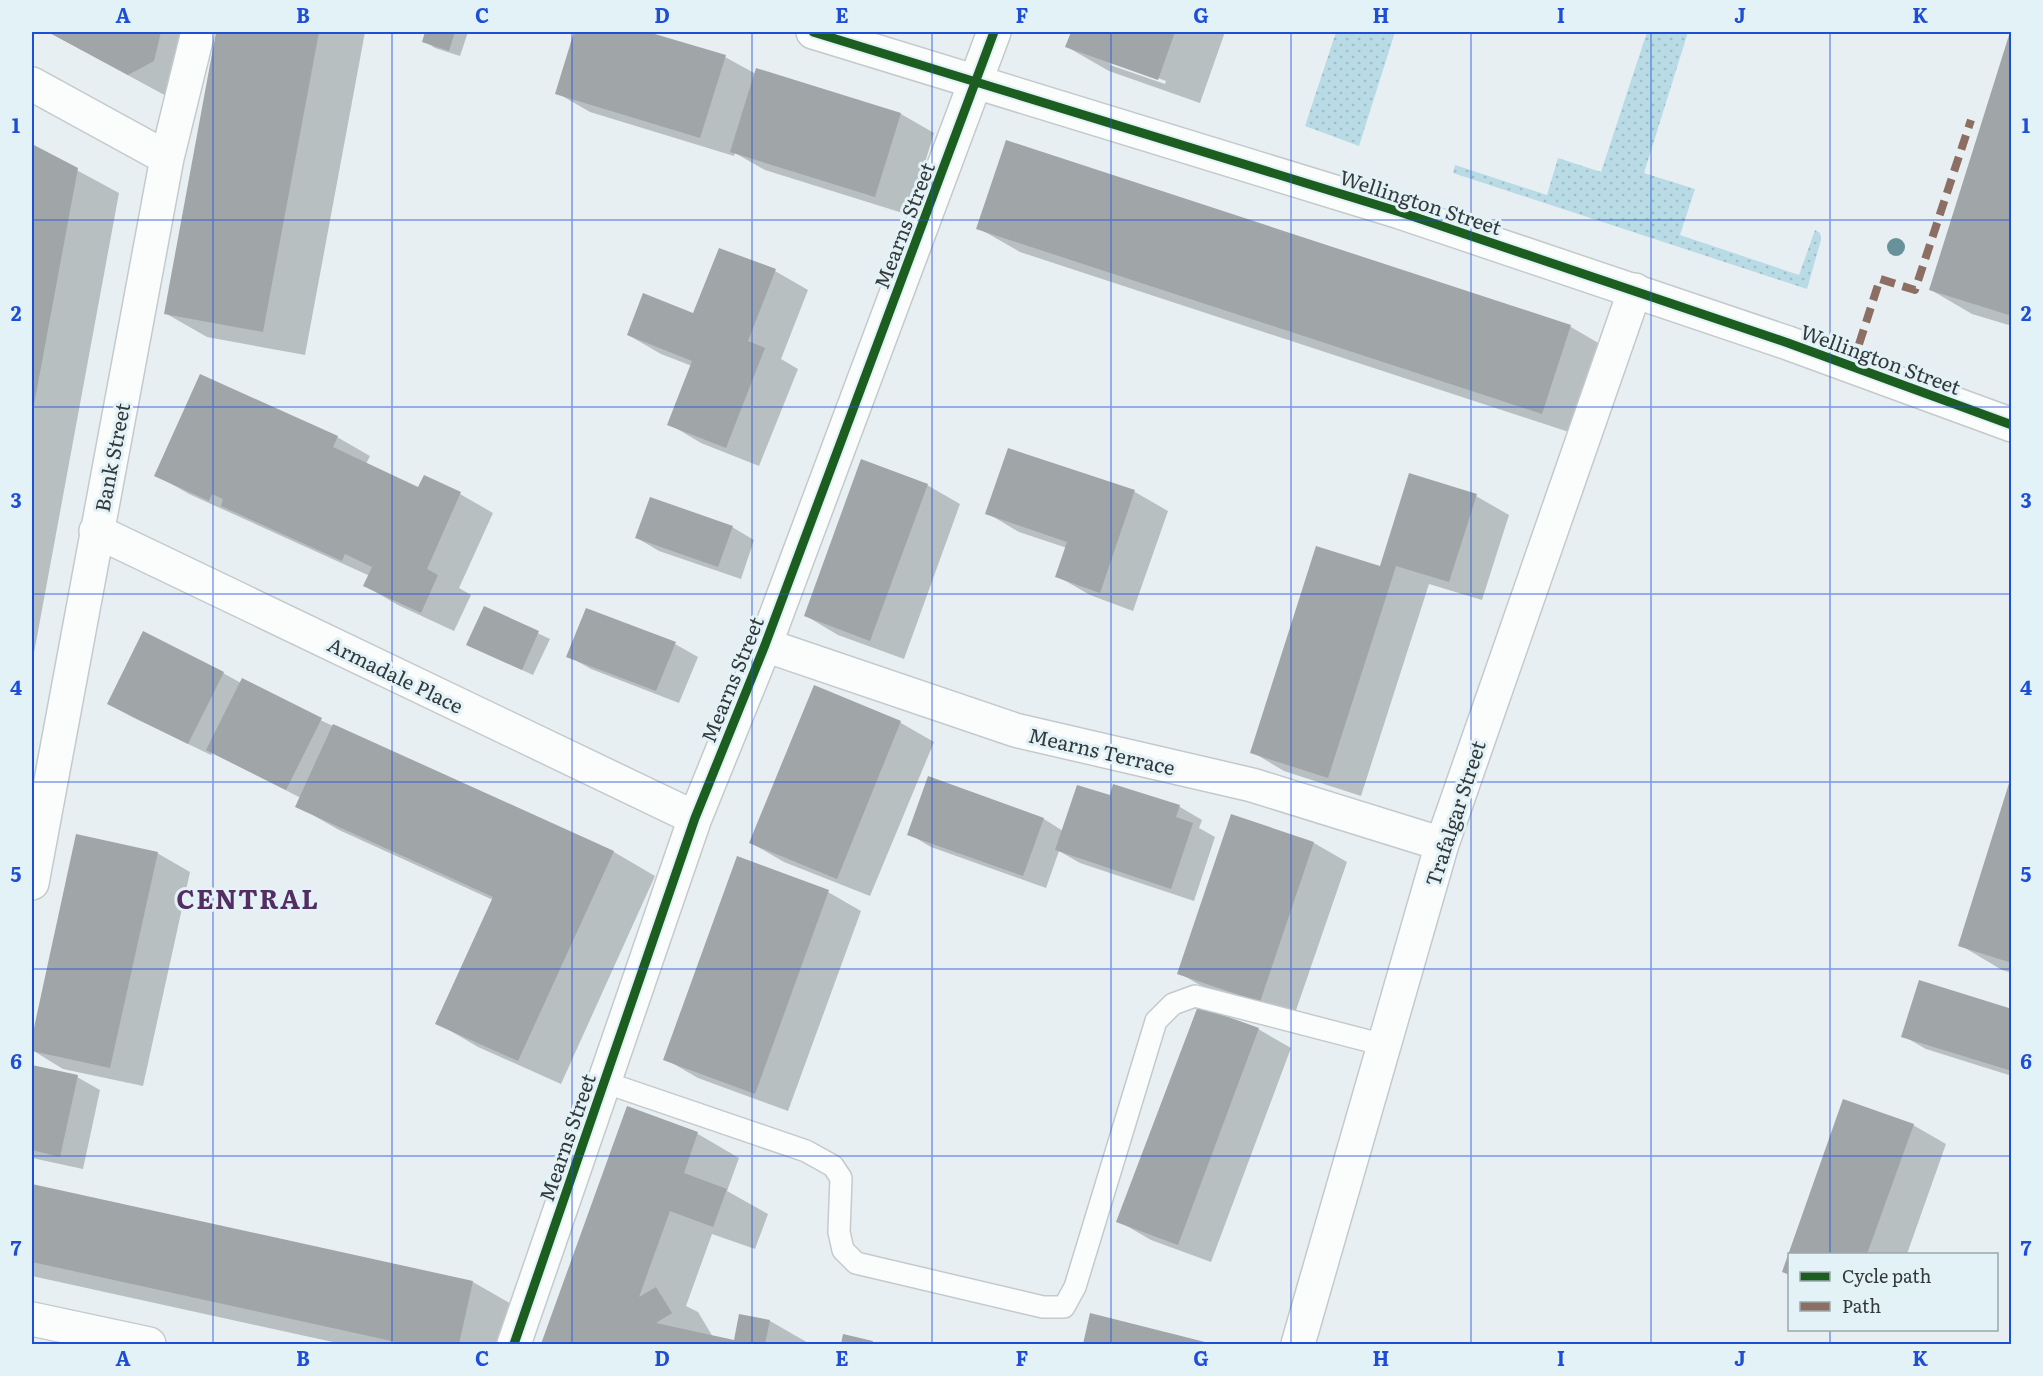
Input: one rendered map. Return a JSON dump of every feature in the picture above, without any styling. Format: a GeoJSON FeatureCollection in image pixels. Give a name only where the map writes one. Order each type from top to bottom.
{"type":"FeatureCollection","features":[{"type":"Feature","properties":{"kind":"street","name":"Bank Street"},"geometry":{"type":"LineString","coordinates":[[32,883],[167,158],[198,32]]}},
{"type":"Feature","properties":{"kind":"street","name":"Wellington Street"},"geometry":{"type":"LineString","coordinates":[[813,32],[1400,212],[1635,290],[2012,424]]}},
{"type":"Feature","properties":{"kind":"street","name":"Mearns Street"},"geometry":{"type":"LineString","coordinates":[[514,1344],[695,818],[765,645],[994,32]]}},
{"type":"Feature","properties":{"kind":"street"},"geometry":{"type":"LineString","coordinates":[[32,84],[167,158]]}},
{"type":"Feature","properties":{"kind":"street","name":"Trafalgar Street"},"geometry":{"type":"LineString","coordinates":[[1298,1344],[1442,844],[1635,290]]}},
{"type":"Feature","properties":{"kind":"street","name":"Armadale Place"},"geometry":{"type":"LineString","coordinates":[[96,531],[695,818]]}},
{"type":"Feature","properties":{"kind":"street","name":"Mearns Terrace"},"geometry":{"type":"LineString","coordinates":[[765,645],[1015,730],[1252,785],[1442,844]]}},
{"type":"Feature","properties":{"kind":"street"},"geometry":{"type":"LineString","coordinates":[[32,1319],[149,1344]]}},
{"type":"Feature","properties":{"kind":"lane"},"geometry":{"type":"LineString","coordinates":[[604,1082],[806,1151],[833,1166],[841,1178],[839,1232],[843,1250],[856,1263],[1043,1307],[1064,1307],[1076,1287],[1156,1021],[1173,1004],[1196,996],[1384,1045]]}},
{"type":"Feature","properties":{"kind":"shaded area"},"geometry":{"type":"Polygon","coordinates":[[[1336,32],[1395,32],[1359,146],[1305,126],[1336,32]]]}},
{"type":"Feature","properties":{"kind":"shaded area"},"geometry":{"type":"Polygon","coordinates":[[[1647,32],[1688,32],[1644,173],[1695,189],[1680,235],[1799,275],[1815,230],[1820,233],[1821,240],[1807,289],[1453,173],[1455,165],[1547,195],[1558,158],[1601,172],[1647,32]]]}},
{"type":"Feature","properties":{"kind":"building"},"geometry":{"type":"Polygon","coordinates":[[[48,32],[161,32],[154,61],[128,75],[48,32]]]}},
{"type":"Feature","properties":{"kind":"building"},"geometry":{"type":"Polygon","coordinates":[[[216,32],[319,32],[263,332],[164,314],[216,32]]]}},
{"type":"Feature","properties":{"kind":"building"},"geometry":{"type":"Polygon","coordinates":[[[425,32],[455,32],[449,51],[422,42],[425,32]]]}},
{"type":"Feature","properties":{"kind":"building"},"geometry":{"type":"Polygon","coordinates":[[[574,32],[648,32],[726,55],[700,138],[555,94],[574,32]]]}},
{"type":"Feature","properties":{"kind":"building"},"geometry":{"type":"Polygon","coordinates":[[[1071,32],[1175,32],[1158,80],[1065,47],[1071,32]]]}},
{"type":"Feature","properties":{"kind":"building"},"geometry":{"type":"Polygon","coordinates":[[[2010,32],[2012,32],[2012,316],[1929,290],[2010,32]]]}},
{"type":"Feature","properties":{"kind":"building"},"geometry":{"type":"Polygon","coordinates":[[[756,68],[901,113],[875,197],[730,152],[756,68]]]}},
{"type":"Feature","properties":{"kind":"building"},"geometry":{"type":"Polygon","coordinates":[[[1006,140],[1571,325],[1542,414],[976,229],[1006,140]]]}},
{"type":"Feature","properties":{"kind":"building"},"geometry":{"type":"Polygon","coordinates":[[[32,144],[78,168],[33,410],[32,410],[32,144]]]}},
{"type":"Feature","properties":{"kind":"building"},"geometry":{"type":"Polygon","coordinates":[[[719,248],[776,269],[748,341],[765,348],[726,448],[667,425],[692,361],[627,335],[643,293],[693,313],[719,248]]]}},
{"type":"Feature","properties":{"kind":"building"},"geometry":{"type":"Polygon","coordinates":[[[200,374],[338,436],[333,447],[418,487],[424,475],[461,492],[427,569],[438,575],[421,613],[363,586],[372,567],[345,554],[342,561],[221,506],[223,499],[212,494],[209,501],[154,476],[200,374]]]}},
{"type":"Feature","properties":{"kind":"building"},"geometry":{"type":"Polygon","coordinates":[[[1008,448],[1135,490],[1100,593],[1055,577],[1067,542],[985,514],[1008,448]]]}},
{"type":"Feature","properties":{"kind":"building"},"geometry":{"type":"Polygon","coordinates":[[[861,459],[928,484],[870,641],[804,616],[861,459]]]}},
{"type":"Feature","properties":{"kind":"building"},"geometry":{"type":"Polygon","coordinates":[[[1409,473],[1477,494],[1449,582],[1396,566],[1328,778],[1250,753],[1316,546],[1380,566],[1409,473]]]}},
{"type":"Feature","properties":{"kind":"building"},"geometry":{"type":"Polygon","coordinates":[[[650,497],[733,526],[718,567],[635,538],[650,497]]]}},
{"type":"Feature","properties":{"kind":"building"},"geometry":{"type":"Polygon","coordinates":[[[484,606],[539,631],[522,670],[466,645],[484,606]]]}},
{"type":"Feature","properties":{"kind":"building"},"geometry":{"type":"Polygon","coordinates":[[[586,608],[676,642],[656,691],[566,657],[586,608]]]}},
{"type":"Feature","properties":{"kind":"building"},"geometry":{"type":"Polygon","coordinates":[[[143,631],[224,672],[188,744],[107,704],[143,631]]]}},
{"type":"Feature","properties":{"kind":"building"},"geometry":{"type":"Polygon","coordinates":[[[242,678],[322,718],[286,790],[206,750],[242,678]]]}},
{"type":"Feature","properties":{"kind":"building"},"geometry":{"type":"Polygon","coordinates":[[[814,685],[901,721],[837,879],[749,843],[814,685]]]}},
{"type":"Feature","properties":{"kind":"building"},"geometry":{"type":"Polygon","coordinates":[[[333,724],[614,851],[518,1061],[435,1024],[493,897],[295,807],[333,724]]]}},
{"type":"Feature","properties":{"kind":"building"},"geometry":{"type":"Polygon","coordinates":[[[928,776],[1044,818],[1023,876],[907,835],[928,776]]]}},
{"type":"Feature","properties":{"kind":"building"},"geometry":{"type":"Polygon","coordinates":[[[2012,777],[2012,963],[1958,946],[2012,777]]]}},
{"type":"Feature","properties":{"kind":"building"},"geometry":{"type":"Polygon","coordinates":[[[1113,784],[1180,805],[1176,817],[1193,823],[1171,889],[1055,850],[1077,785],[1110,795],[1113,784]]]}},
{"type":"Feature","properties":{"kind":"building"},"geometry":{"type":"Polygon","coordinates":[[[1231,814],[1314,842],[1260,1002],[1177,974],[1231,814]]]}},
{"type":"Feature","properties":{"kind":"building"},"geometry":{"type":"Polygon","coordinates":[[[76,834],[158,852],[110,1068],[32,1051],[32,1037],[76,834]]]}},
{"type":"Feature","properties":{"kind":"building"},"geometry":{"type":"Polygon","coordinates":[[[737,856],[829,890],[755,1094],[663,1060],[737,856]]]}},
{"type":"Feature","properties":{"kind":"building"},"geometry":{"type":"Polygon","coordinates":[[[1919,980],[2012,1009],[2012,1071],[1901,1037],[1919,980]]]}},
{"type":"Feature","properties":{"kind":"building"},"geometry":{"type":"Polygon","coordinates":[[[1198,1006],[1259,1028],[1178,1245],[1116,1222],[1198,1006]]]}},
{"type":"Feature","properties":{"kind":"building"},"geometry":{"type":"Polygon","coordinates":[[[32,1065],[78,1075],[60,1157],[32,1150],[32,1065]]]}},
{"type":"Feature","properties":{"kind":"building"},"geometry":{"type":"Polygon","coordinates":[[[1843,1099],[1914,1124],[1867,1253],[1789,1253],[1843,1099]]]}},
{"type":"Feature","properties":{"kind":"building"},"geometry":{"type":"Polygon","coordinates":[[[627,1106],[698,1132],[684,1173],[727,1189],[713,1227],[670,1211],[639,1297],[656,1287],[672,1313],[656,1323],[734,1340],[739,1314],[770,1320],[765,1344],[541,1344],[627,1106]]]}},
{"type":"Feature","properties":{"kind":"building"},"geometry":{"type":"Polygon","coordinates":[[[32,1184],[473,1281],[459,1344],[405,1344],[32,1262],[32,1184]]]}},
{"type":"Feature","properties":{"kind":"building"},"geometry":{"type":"Polygon","coordinates":[[[1788,1255],[1788,1274],[1782,1272],[1788,1255]]]}},
{"type":"Feature","properties":{"kind":"building"},"geometry":{"type":"Polygon","coordinates":[[[1090,1313],[1205,1342],[1204,1344],[1083,1344],[1090,1313]]]}},
{"type":"Feature","properties":{"kind":"building"},"geometry":{"type":"Polygon","coordinates":[[[843,1334],[873,1341],[872,1344],[841,1344],[843,1334]]]}},
{"type":"Feature","properties":{"kind":"marked path"},"geometry":{"type":"LineString","coordinates":[[1852,366],[1880,279],[1915,290],[1971,120]]}},
{"type":"Feature","properties":{"kind":"cycle path"},"geometry":{"type":"LineString","coordinates":[[813,32],[1400,212],[1788,343],[2012,425]]}},
{"type":"Feature","properties":{"kind":"cycle path"},"geometry":{"type":"LineString","coordinates":[[514,1344],[695,818],[765,645],[994,32]]}},
{"type":"Feature","properties":{"kind":"district","name":"CENTRAL"},"geometry":{"type":"Point","coordinates":[248,897]}}]}
